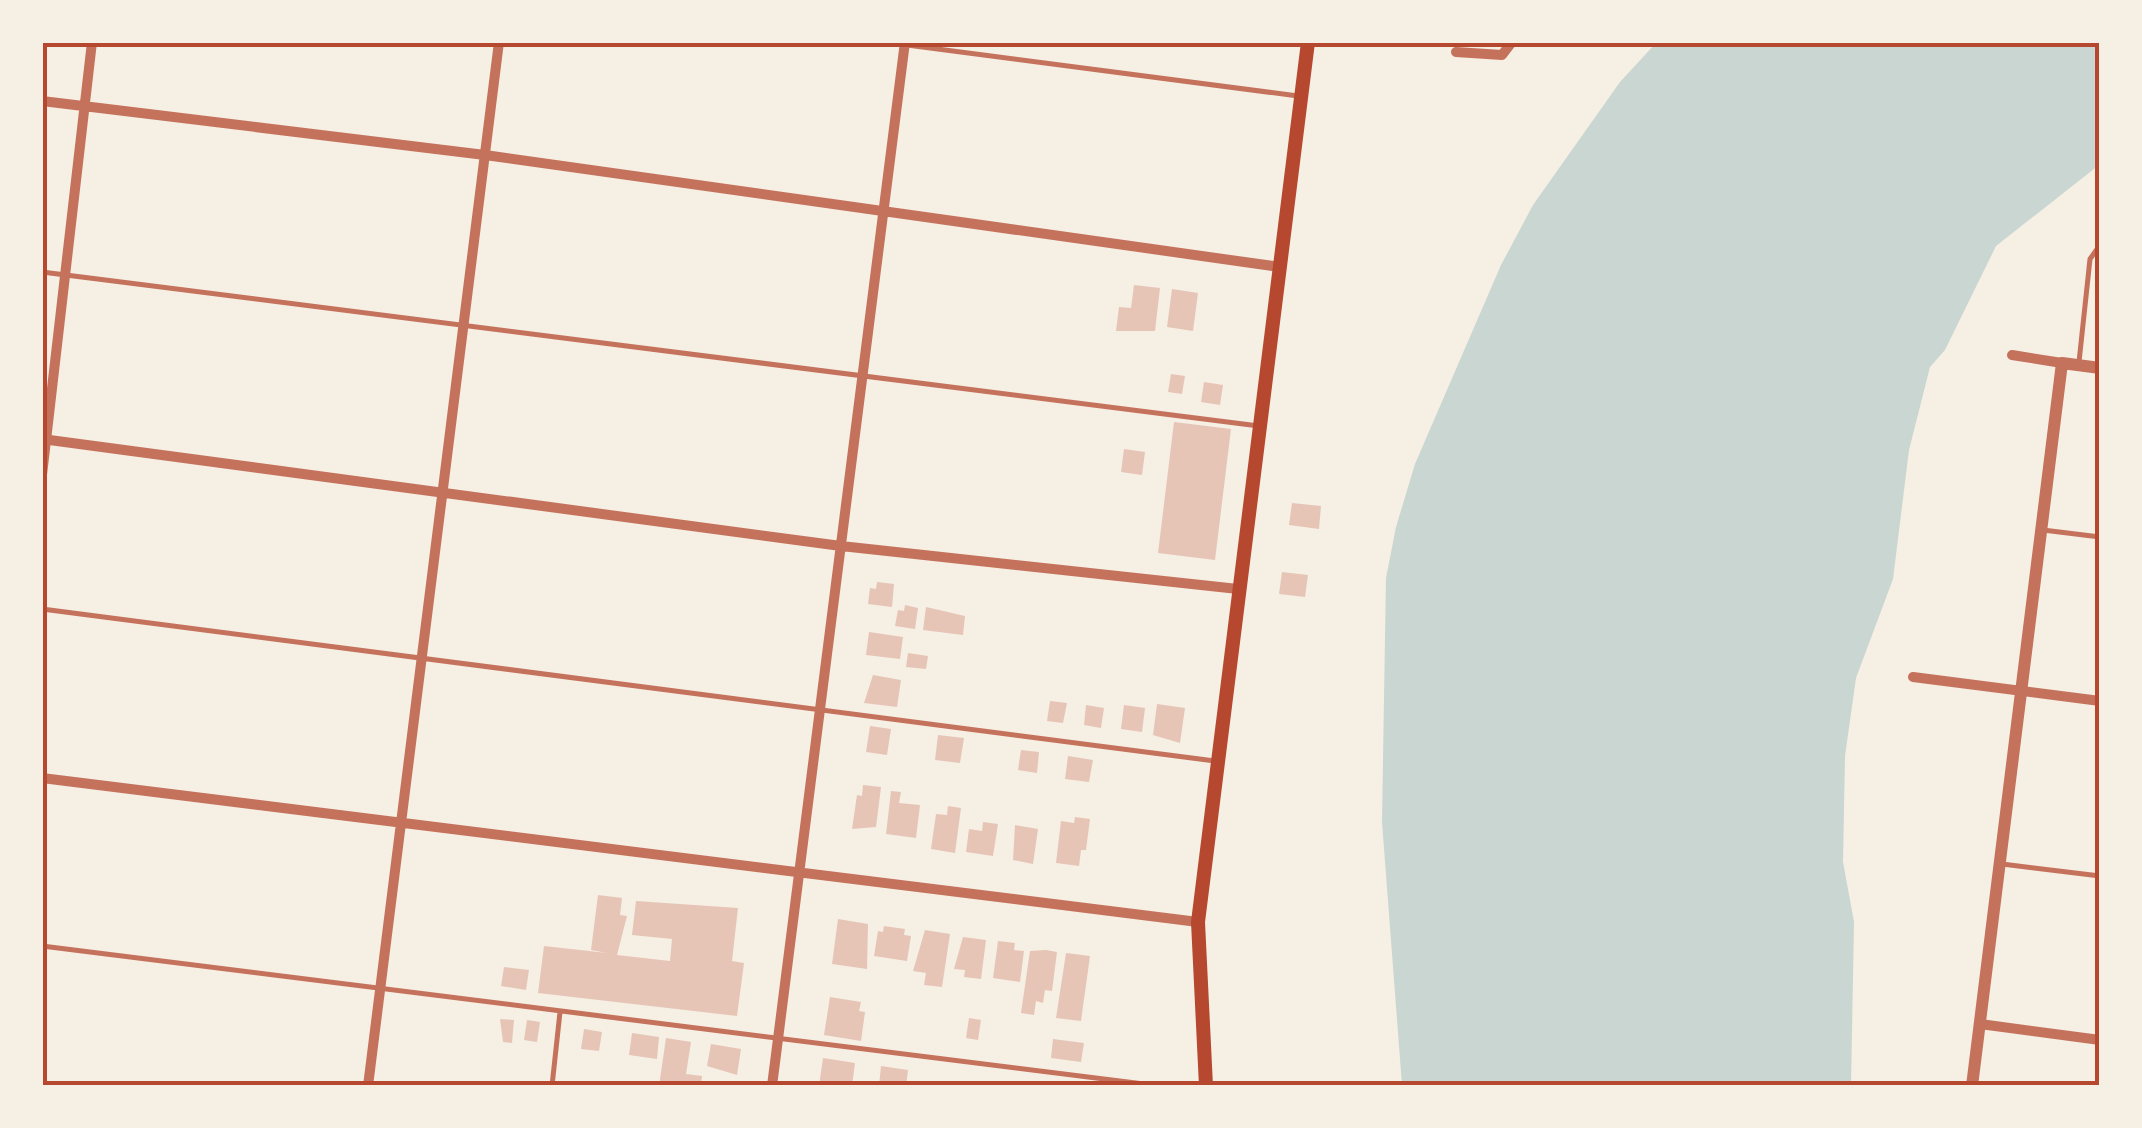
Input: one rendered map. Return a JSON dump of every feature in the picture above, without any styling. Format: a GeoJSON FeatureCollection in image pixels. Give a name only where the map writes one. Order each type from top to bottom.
{"type":"FeatureCollection","features":[{"type":"Feature","properties":{"kind":"main road"},"geometry":{"type":"LineString","coordinates":[[1206,1086],[1198,922],[1308,42]]}},
{"type":"Feature","properties":{"kind":"street"},"geometry":{"type":"LineString","coordinates":[[42,475],[92,42]]}},
{"type":"Feature","properties":{"kind":"street"},"geometry":{"type":"LineString","coordinates":[[368,1086],[499,42]]}},
{"type":"Feature","properties":{"kind":"street"},"geometry":{"type":"LineString","coordinates":[[1456,52],[1502,56],[1512,42]]}},
{"type":"Feature","properties":{"kind":"street"},"geometry":{"type":"LineString","coordinates":[[772,1086],[905,44]]}},
{"type":"Feature","properties":{"kind":"street"},"geometry":{"type":"LineString","coordinates":[[42,101],[485,155],[1280,266]]}},
{"type":"Feature","properties":{"kind":"street"},"geometry":{"type":"LineString","coordinates":[[2012,355],[2100,368]]}},
{"type":"Feature","properties":{"kind":"street"},"geometry":{"type":"LineString","coordinates":[[1972,1086],[2062,363]]}},
{"type":"Feature","properties":{"kind":"street"},"geometry":{"type":"LineString","coordinates":[[45,439],[841,546],[1238,589]]}},
{"type":"Feature","properties":{"kind":"street"},"geometry":{"type":"LineString","coordinates":[[1913,677],[2100,701]]}},
{"type":"Feature","properties":{"kind":"street"},"geometry":{"type":"LineString","coordinates":[[42,778],[1198,922]]}},
{"type":"Feature","properties":{"kind":"street"},"geometry":{"type":"LineString","coordinates":[[1980,1024],[2100,1040]]}},
{"type":"Feature","properties":{"kind":"lane"},"geometry":{"type":"LineString","coordinates":[[884,42],[1301,96]]}},
{"type":"Feature","properties":{"kind":"lane"},"geometry":{"type":"LineString","coordinates":[[2079,365],[2090,260],[2100,245]]}},
{"type":"Feature","properties":{"kind":"lane"},"geometry":{"type":"LineString","coordinates":[[42,272],[1259,426]]}},
{"type":"Feature","properties":{"kind":"lane"},"geometry":{"type":"LineString","coordinates":[[2041,530],[2100,537]]}},
{"type":"Feature","properties":{"kind":"lane"},"geometry":{"type":"LineString","coordinates":[[42,610],[1218,761]]}},
{"type":"Feature","properties":{"kind":"lane"},"geometry":{"type":"LineString","coordinates":[[2000,863],[2100,876]]}},
{"type":"Feature","properties":{"kind":"lane"},"geometry":{"type":"LineString","coordinates":[[42,946],[1097,1082],[1160,1086]]}},
{"type":"Feature","properties":{"kind":"lane"},"geometry":{"type":"LineString","coordinates":[[552,1086],[560,1012]]}},
{"type":"Feature","properties":{"kind":"shaded area"},"geometry":{"type":"Polygon","coordinates":[[[1656,43],[2099,43],[2099,165],[1996,246],[1945,350],[1930,367],[1909,450],[1893,579],[1856,678],[1845,756],[1843,862],[1854,922],[1851,1085],[1402,1085],[1382,822],[1386,578],[1396,527],[1415,464],[1501,265],[1533,205],[1620,82],[1656,43]]]}},
{"type":"Feature","properties":{"kind":"building"},"geometry":{"type":"Polygon","coordinates":[[[1134,285],[1160,288],[1155,331],[1116,331],[1119,307],[1131,308],[1134,285]]]}},
{"type":"Feature","properties":{"kind":"building"},"geometry":{"type":"Polygon","coordinates":[[[1172,289],[1198,293],[1193,331],[1167,327],[1172,289]]]}},
{"type":"Feature","properties":{"kind":"building"},"geometry":{"type":"Polygon","coordinates":[[[1171,374],[1185,376],[1182,394],[1168,392],[1171,374]]]}},
{"type":"Feature","properties":{"kind":"building"},"geometry":{"type":"Polygon","coordinates":[[[1204,382],[1223,385],[1220,405],[1201,402],[1204,382]]]}},
{"type":"Feature","properties":{"kind":"building"},"geometry":{"type":"Polygon","coordinates":[[[1174,422],[1231,429],[1215,560],[1158,553],[1174,422]]]}},
{"type":"Feature","properties":{"kind":"building"},"geometry":{"type":"Polygon","coordinates":[[[1124,449],[1145,452],[1142,475],[1121,472],[1124,449]]]}},
{"type":"Feature","properties":{"kind":"building"},"geometry":{"type":"Polygon","coordinates":[[[1292,503],[1321,506],[1319,529],[1289,525],[1292,503]]]}},
{"type":"Feature","properties":{"kind":"building"},"geometry":{"type":"Polygon","coordinates":[[[1282,572],[1308,575],[1305,597],[1279,594],[1282,572]]]}},
{"type":"Feature","properties":{"kind":"building"},"geometry":{"type":"Polygon","coordinates":[[[877,582],[894,584],[892,607],[868,604],[870,588],[876,589],[877,582]]]}},
{"type":"Feature","properties":{"kind":"building"},"geometry":{"type":"Polygon","coordinates":[[[905,605],[918,608],[915,629],[895,626],[898,610],[904,611],[905,605]]]}},
{"type":"Feature","properties":{"kind":"building"},"geometry":{"type":"Polygon","coordinates":[[[926,607],[965,616],[963,635],[923,630],[926,607]]]}},
{"type":"Feature","properties":{"kind":"building"},"geometry":{"type":"Polygon","coordinates":[[[869,632],[903,637],[900,659],[866,655],[869,632]]]}},
{"type":"Feature","properties":{"kind":"building"},"geometry":{"type":"Polygon","coordinates":[[[908,653],[928,656],[926,669],[906,667],[908,653]]]}},
{"type":"Feature","properties":{"kind":"building"},"geometry":{"type":"Polygon","coordinates":[[[873,675],[901,680],[897,707],[864,703],[873,675]]]}},
{"type":"Feature","properties":{"kind":"building"},"geometry":{"type":"Polygon","coordinates":[[[1050,701],[1067,703],[1063,723],[1047,721],[1050,701]]]}},
{"type":"Feature","properties":{"kind":"building"},"geometry":{"type":"Polygon","coordinates":[[[1157,704],[1185,708],[1180,743],[1153,735],[1157,704]]]}},
{"type":"Feature","properties":{"kind":"building"},"geometry":{"type":"Polygon","coordinates":[[[1086,705],[1104,708],[1101,728],[1084,725],[1086,705]]]}},
{"type":"Feature","properties":{"kind":"building"},"geometry":{"type":"Polygon","coordinates":[[[1124,705],[1145,708],[1142,732],[1121,729],[1124,705]]]}},
{"type":"Feature","properties":{"kind":"building"},"geometry":{"type":"Polygon","coordinates":[[[870,726],[891,729],[887,755],[866,752],[870,726]]]}},
{"type":"Feature","properties":{"kind":"building"},"geometry":{"type":"Polygon","coordinates":[[[938,735],[964,738],[960,763],[935,760],[938,735]]]}},
{"type":"Feature","properties":{"kind":"building"},"geometry":{"type":"Polygon","coordinates":[[[1021,750],[1039,752],[1037,773],[1018,770],[1021,750]]]}},
{"type":"Feature","properties":{"kind":"building"},"geometry":{"type":"Polygon","coordinates":[[[1068,756],[1093,760],[1089,782],[1065,779],[1068,756]]]}},
{"type":"Feature","properties":{"kind":"building"},"geometry":{"type":"Polygon","coordinates":[[[863,785],[881,787],[876,827],[852,829],[857,795],[862,796],[863,785]]]}},
{"type":"Feature","properties":{"kind":"building"},"geometry":{"type":"Polygon","coordinates":[[[891,791],[901,792],[899,803],[920,805],[916,838],[886,834],[891,791]]]}},
{"type":"Feature","properties":{"kind":"building"},"geometry":{"type":"Polygon","coordinates":[[[948,806],[961,808],[955,853],[931,849],[936,814],[947,815],[948,806]]]}},
{"type":"Feature","properties":{"kind":"building"},"geometry":{"type":"Polygon","coordinates":[[[1075,817],[1090,819],[1086,850],[1081,850],[1079,866],[1056,863],[1061,821],[1074,823],[1075,817]]]}},
{"type":"Feature","properties":{"kind":"building"},"geometry":{"type":"Polygon","coordinates":[[[983,822],[998,824],[993,856],[966,852],[969,829],[982,831],[983,822]]]}},
{"type":"Feature","properties":{"kind":"building"},"geometry":{"type":"Polygon","coordinates":[[[1015,825],[1038,829],[1033,864],[1013,860],[1015,825]]]}},
{"type":"Feature","properties":{"kind":"building"},"geometry":{"type":"Polygon","coordinates":[[[598,895],[622,898],[620,915],[627,916],[617,955],[670,961],[672,939],[632,935],[636,901],[738,908],[732,961],[744,963],[737,1016],[538,993],[544,946],[607,953],[591,950],[598,895]]]}},
{"type":"Feature","properties":{"kind":"building"},"geometry":{"type":"Polygon","coordinates":[[[838,919],[868,924],[867,969],[832,964],[838,919]]]}},
{"type":"Feature","properties":{"kind":"building"},"geometry":{"type":"Polygon","coordinates":[[[884,926],[905,929],[904,935],[911,936],[907,961],[874,956],[878,931],[883,932],[884,926]]]}},
{"type":"Feature","properties":{"kind":"building"},"geometry":{"type":"Polygon","coordinates":[[[925,930],[950,934],[942,987],[924,985],[926,973],[913,971],[925,930]]]}},
{"type":"Feature","properties":{"kind":"building"},"geometry":{"type":"Polygon","coordinates":[[[963,937],[986,940],[981,979],[964,977],[965,970],[954,969],[963,937]]]}},
{"type":"Feature","properties":{"kind":"building"},"geometry":{"type":"Polygon","coordinates":[[[998,941],[1015,943],[1014,950],[1024,951],[1020,982],[993,978],[998,941]]]}},
{"type":"Feature","properties":{"kind":"building"},"geometry":{"type":"Polygon","coordinates":[[[1030,951],[1057,952],[1052,991],[1045,990],[1043,1003],[1036,1001],[1034,1015],[1021,1013],[1030,951]]]}},
{"type":"Feature","properties":{"kind":"building"},"geometry":{"type":"Polygon","coordinates":[[[1066,953],[1090,956],[1081,1021],[1056,1018],[1066,953]]]}},
{"type":"Feature","properties":{"kind":"building"},"geometry":{"type":"Polygon","coordinates":[[[504,967],[529,970],[526,990],[501,986],[504,967]]]}},
{"type":"Feature","properties":{"kind":"building"},"geometry":{"type":"Polygon","coordinates":[[[830,997],[861,1002],[859,1011],[865,1012],[861,1041],[824,1035],[830,997]]]}},
{"type":"Feature","properties":{"kind":"building"},"geometry":{"type":"Polygon","coordinates":[[[969,1018],[981,1020],[978,1040],[966,1038],[969,1018]]]}},
{"type":"Feature","properties":{"kind":"building"},"geometry":{"type":"Polygon","coordinates":[[[500,1019],[514,1020],[512,1043],[503,1042],[500,1019]]]}},
{"type":"Feature","properties":{"kind":"building"},"geometry":{"type":"Polygon","coordinates":[[[527,1020],[540,1022],[537,1042],[524,1040],[527,1020]]]}},
{"type":"Feature","properties":{"kind":"building"},"geometry":{"type":"Polygon","coordinates":[[[584,1029],[602,1032],[599,1051],[581,1049],[584,1029]]]}},
{"type":"Feature","properties":{"kind":"building"},"geometry":{"type":"Polygon","coordinates":[[[632,1033],[659,1037],[657,1059],[629,1055],[632,1033]]]}},
{"type":"Feature","properties":{"kind":"building"},"geometry":{"type":"Polygon","coordinates":[[[666,1038],[691,1042],[686,1074],[702,1076],[701,1086],[659,1086],[666,1038]]]}},
{"type":"Feature","properties":{"kind":"building"},"geometry":{"type":"Polygon","coordinates":[[[1053,1039],[1084,1043],[1081,1062],[1051,1058],[1053,1039]]]}},
{"type":"Feature","properties":{"kind":"building"},"geometry":{"type":"Polygon","coordinates":[[[711,1044],[741,1049],[737,1075],[707,1066],[711,1044]]]}},
{"type":"Feature","properties":{"kind":"building"},"geometry":{"type":"Polygon","coordinates":[[[823,1058],[855,1063],[852,1086],[819,1086],[823,1058]]]}},
{"type":"Feature","properties":{"kind":"building"},"geometry":{"type":"Polygon","coordinates":[[[881,1066],[908,1070],[906,1086],[879,1086],[881,1066]]]}}]}
